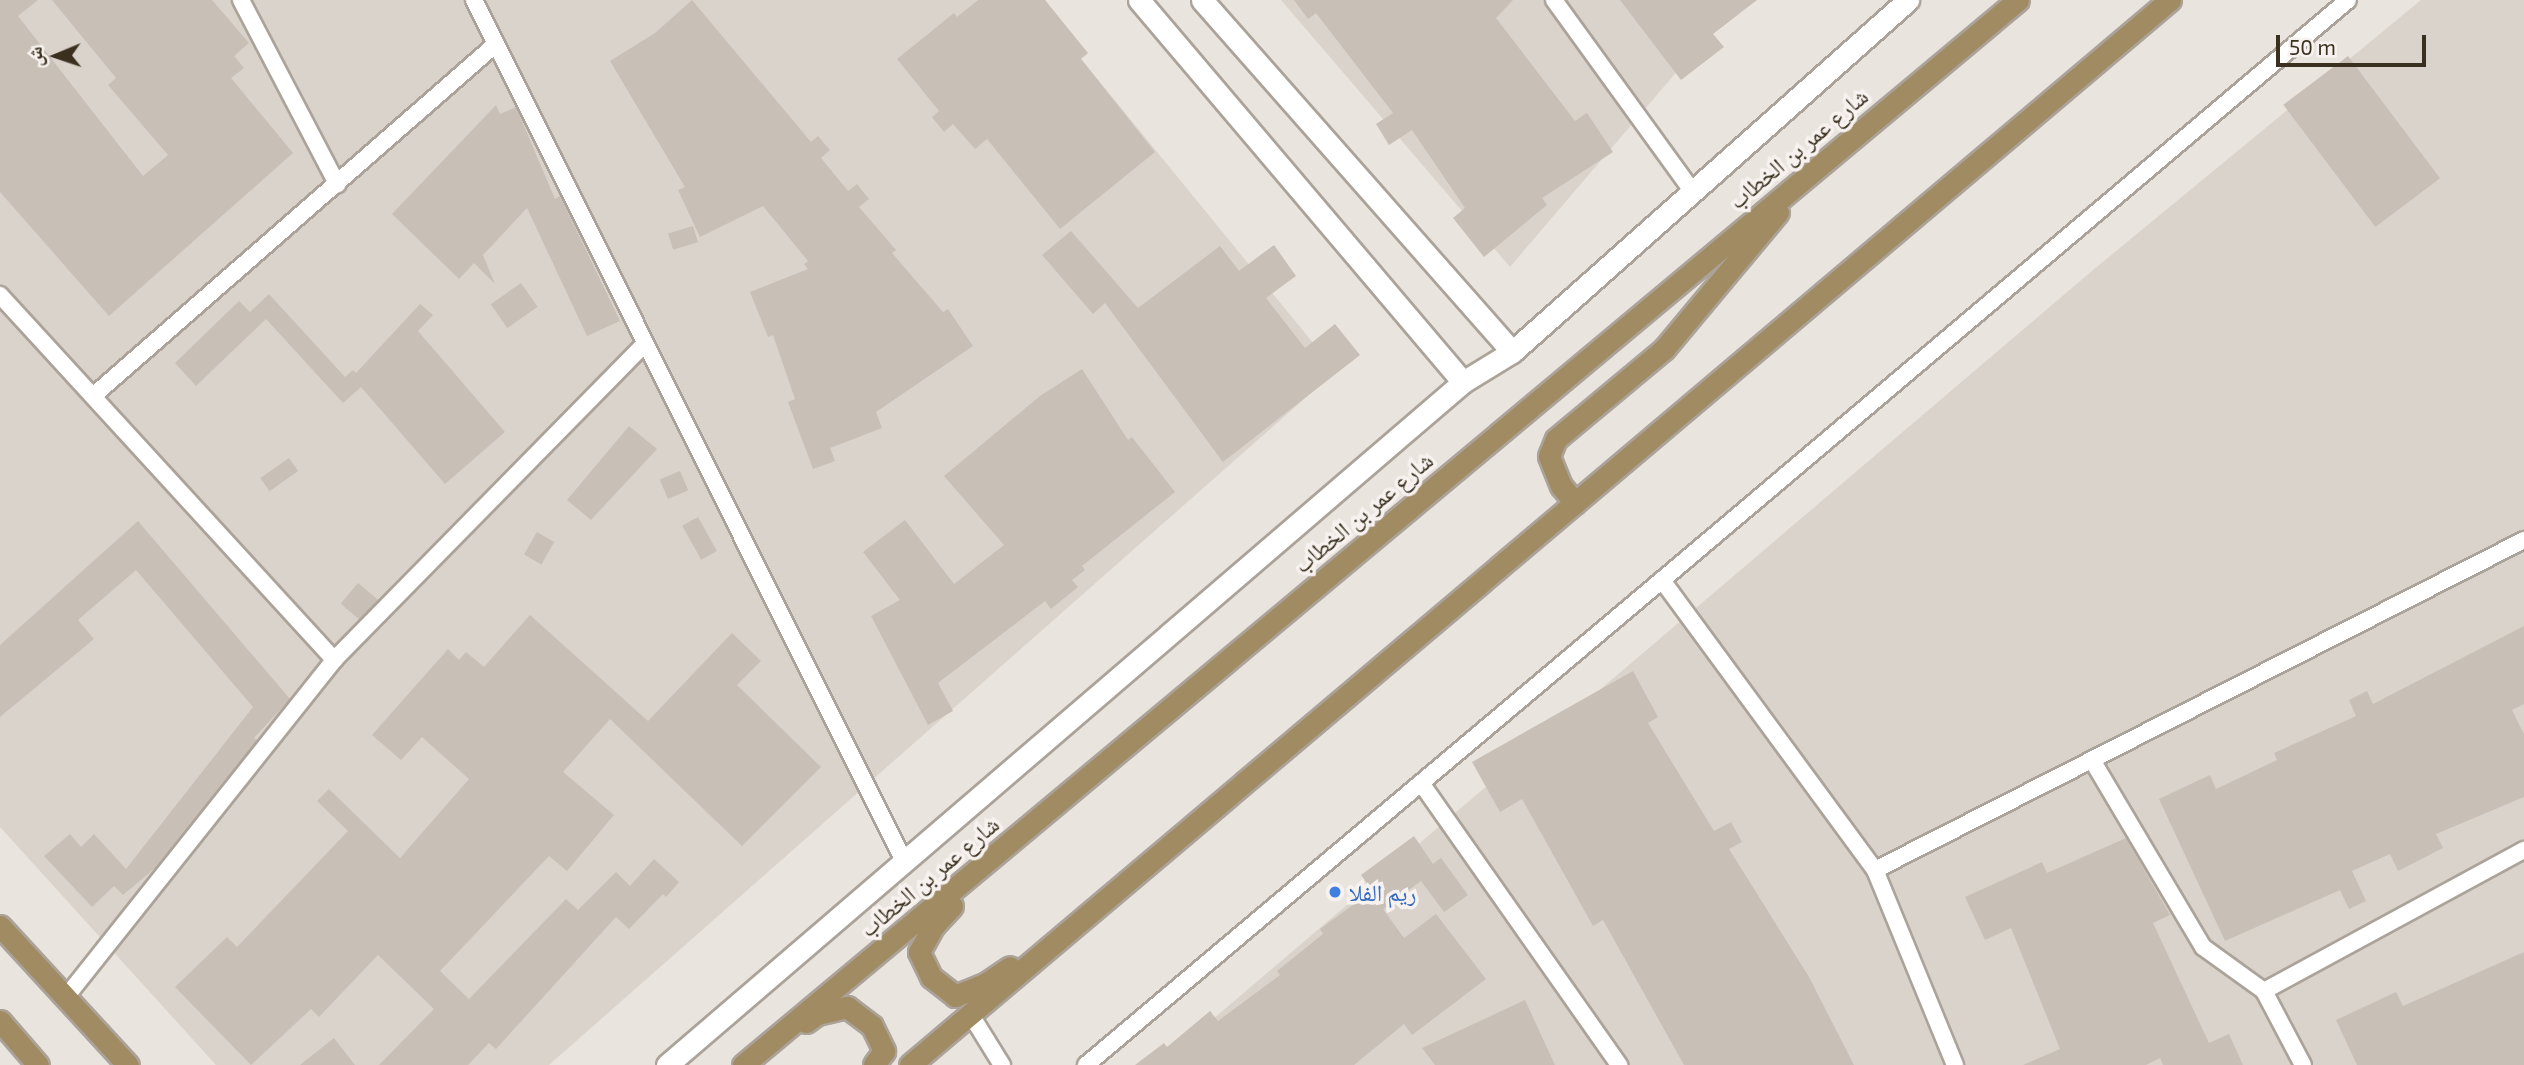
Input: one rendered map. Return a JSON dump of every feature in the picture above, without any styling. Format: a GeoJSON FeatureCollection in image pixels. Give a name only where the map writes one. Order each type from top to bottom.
{"type":"FeatureCollection","features":[{"type":"Feature","properties":{"kind":"main road","name":"شارع عمر بن الخطاب"},"geometry":{"type":"LineString","coordinates":[[743,1065],[2018,0]]}},
{"type":"Feature","properties":{"kind":"main road"},"geometry":{"type":"LineString","coordinates":[[910,1065],[2170,0]]}},
{"type":"Feature","properties":{"kind":"main road"},"geometry":{"type":"LineString","coordinates":[[1575,503],[1561,486],[1549,456],[1556,439],[1664,349],[1812,170]]}},
{"type":"Feature","properties":{"kind":"main road"},"geometry":{"type":"LineString","coordinates":[[1031,825],[934,925],[919,952],[931,977],[955,996],[985,984],[1114,894]]}},
{"type":"Feature","properties":{"kind":"main road"},"geometry":{"type":"LineString","coordinates":[[0,926],[128,1065]]}},
{"type":"Feature","properties":{"kind":"main road"},"geometry":{"type":"LineString","coordinates":[[749,1065],[817,1014],[848,1007],[872,1026],[880,1042],[884,1051],[874,1065]]}},
{"type":"Feature","properties":{"kind":"main road"},"geometry":{"type":"LineString","coordinates":[[0,1021],[38,1065]]}},
{"type":"Feature","properties":{"kind":"street"},"geometry":{"type":"LineString","coordinates":[[241,0],[337,184]]}},
{"type":"Feature","properties":{"kind":"street"},"geometry":{"type":"LineString","coordinates":[[474,0],[904,861]]}},
{"type":"Feature","properties":{"kind":"street"},"geometry":{"type":"LineString","coordinates":[[1139,0],[1463,382]]}},
{"type":"Feature","properties":{"kind":"street"},"geometry":{"type":"LineString","coordinates":[[1202,0],[1512,352]]}},
{"type":"Feature","properties":{"kind":"street"},"geometry":{"type":"LineString","coordinates":[[1554,0],[1693,192]]}},
{"type":"Feature","properties":{"kind":"street"},"geometry":{"type":"LineString","coordinates":[[667,1065],[1463,382],[1512,352],[1909,0]]}},
{"type":"Feature","properties":{"kind":"street"},"geometry":{"type":"LineString","coordinates":[[1086,1065],[2348,0]]}},
{"type":"Feature","properties":{"kind":"street"},"geometry":{"type":"LineString","coordinates":[[93,396],[496,44]]}},
{"type":"Feature","properties":{"kind":"street"},"geometry":{"type":"LineString","coordinates":[[0,295],[334,660]]}},
{"type":"Feature","properties":{"kind":"street"},"geometry":{"type":"LineString","coordinates":[[66,997],[334,660],[645,344]]}},
{"type":"Feature","properties":{"kind":"street"},"geometry":{"type":"LineString","coordinates":[[1875,870],[2524,540]]}},
{"type":"Feature","properties":{"kind":"street"},"geometry":{"type":"LineString","coordinates":[[1662,580],[1875,870],[1955,1065]]}},
{"type":"Feature","properties":{"kind":"street"},"geometry":{"type":"LineString","coordinates":[[2092,760],[2203,947],[2264,991],[2303,1065]]}},
{"type":"Feature","properties":{"kind":"street"},"geometry":{"type":"LineString","coordinates":[[1421,783],[1619,1065]]}},
{"type":"Feature","properties":{"kind":"street"},"geometry":{"type":"LineString","coordinates":[[2264,991],[2524,850]]}},
{"type":"Feature","properties":{"kind":"street"},"geometry":{"type":"LineString","coordinates":[[971,1015],[1002,1065]]}},
{"type":"Feature","properties":{"kind":"shaded area"},"geometry":{"type":"Polygon","coordinates":[[[0,0],[1033,0],[1336,371],[549,1065],[216,1065],[0,827],[0,0]]]}},
{"type":"Feature","properties":{"kind":"shaded area"},"geometry":{"type":"Polygon","coordinates":[[[1281,0],[1738,0],[1510,267],[1281,0]]]}},
{"type":"Feature","properties":{"kind":"shaded area"},"geometry":{"type":"Polygon","coordinates":[[[2421,0],[2524,0],[2524,1065],[1159,1065],[2093,270],[2421,0]]]}},
{"type":"Feature","properties":{"kind":"building"},"geometry":{"type":"Polygon","coordinates":[[[0,0],[38,0],[18,16],[143,176],[168,155],[108,85],[116,78],[52,0],[212,0],[249,43],[234,56],[244,68],[231,78],[293,153],[109,316],[0,192],[0,0]]]}},
{"type":"Feature","properties":{"kind":"building"},"geometry":{"type":"Polygon","coordinates":[[[692,0],[811,142],[818,136],[830,150],[821,158],[848,191],[857,184],[869,199],[859,207],[896,250],[892,253],[943,312],[948,309],[973,346],[876,412],[882,428],[830,448],[835,461],[813,469],[788,402],[795,399],[773,335],[768,337],[750,292],[808,269],[804,264],[808,261],[763,206],[700,237],[678,190],[685,187],[610,61],[655,33],[692,0]]]}},
{"type":"Feature","properties":{"kind":"building"},"geometry":{"type":"Polygon","coordinates":[[[978,0],[1045,0],[1088,53],[1081,59],[1155,152],[1060,229],[987,139],[975,149],[953,124],[944,132],[932,117],[939,111],[897,59],[954,13],[957,17],[978,0]]]}},
{"type":"Feature","properties":{"kind":"building"},"geometry":{"type":"Polygon","coordinates":[[[1294,0],[1513,0],[1496,18],[1575,121],[1587,113],[1613,152],[1542,198],[1547,205],[1484,257],[1453,218],[1465,208],[1412,130],[1389,145],[1376,124],[1393,113],[1316,13],[1308,19],[1294,0]]]}},
{"type":"Feature","properties":{"kind":"building"},"geometry":{"type":"Polygon","coordinates":[[[1620,0],[1757,0],[1713,34],[1724,47],[1681,80],[1620,0]]]}},
{"type":"Feature","properties":{"kind":"building"},"geometry":{"type":"Polygon","coordinates":[[[2348,56],[2440,178],[2375,227],[2283,105],[2348,56]]]}},
{"type":"Feature","properties":{"kind":"building"},"geometry":{"type":"Polygon","coordinates":[[[496,105],[500,114],[516,107],[555,199],[560,196],[620,321],[587,336],[527,208],[483,255],[495,284],[474,263],[459,279],[392,214],[496,105]]]}},
{"type":"Feature","properties":{"kind":"building"},"geometry":{"type":"Polygon","coordinates":[[[693,226],[698,242],[673,250],[668,234],[693,226]]]}},
{"type":"Feature","properties":{"kind":"building"},"geometry":{"type":"Polygon","coordinates":[[[1071,231],[1138,308],[1220,246],[1239,271],[1274,245],[1296,276],[1266,298],[1305,348],[1335,324],[1360,355],[1223,462],[1105,303],[1093,314],[1042,255],[1071,231]]]}},
{"type":"Feature","properties":{"kind":"building"},"geometry":{"type":"Polygon","coordinates":[[[521,283],[538,307],[507,328],[491,304],[521,283]]]}},
{"type":"Feature","properties":{"kind":"building"},"geometry":{"type":"Polygon","coordinates":[[[269,294],[345,377],[353,370],[356,373],[420,304],[433,315],[418,331],[505,432],[445,484],[361,387],[343,403],[266,319],[196,386],[175,363],[239,301],[250,312],[269,294]]]}},
{"type":"Feature","properties":{"kind":"building"},"geometry":{"type":"Polygon","coordinates":[[[1082,369],[1128,440],[1132,437],[1175,492],[1082,566],[1085,570],[1072,580],[1078,587],[1051,609],[1045,601],[938,683],[953,711],[928,725],[871,616],[900,600],[863,552],[905,520],[954,584],[1004,545],[944,476],[1040,396],[1082,369]]]}},
{"type":"Feature","properties":{"kind":"building"},"geometry":{"type":"Polygon","coordinates":[[[629,426],[657,449],[591,520],[567,500],[629,426]]]}},
{"type":"Feature","properties":{"kind":"building"},"geometry":{"type":"Polygon","coordinates":[[[289,458],[298,471],[270,491],[260,478],[289,458]]]}},
{"type":"Feature","properties":{"kind":"building"},"geometry":{"type":"Polygon","coordinates":[[[680,471],[688,490],[668,499],[660,480],[680,471]]]}},
{"type":"Feature","properties":{"kind":"building"},"geometry":{"type":"Polygon","coordinates":[[[698,517],[717,551],[701,560],[682,526],[698,517]]]}},
{"type":"Feature","properties":{"kind":"building"},"geometry":{"type":"Polygon","coordinates":[[[138,521],[290,699],[254,738],[257,740],[154,869],[123,895],[114,886],[92,907],[44,856],[70,834],[81,847],[94,834],[126,869],[253,707],[136,570],[78,620],[94,639],[0,717],[0,645],[138,521]]]}},
{"type":"Feature","properties":{"kind":"building"},"geometry":{"type":"Polygon","coordinates":[[[537,532],[554,542],[541,565],[524,555],[537,532]]]}},
{"type":"Feature","properties":{"kind":"building"},"geometry":{"type":"Polygon","coordinates":[[[358,583],[378,600],[361,620],[341,604],[358,583]]]}},
{"type":"Feature","properties":{"kind":"building"},"geometry":{"type":"Polygon","coordinates":[[[530,615],[648,721],[732,633],[761,661],[737,685],[821,767],[742,846],[610,719],[563,772],[614,815],[567,871],[549,856],[440,971],[469,999],[566,899],[578,910],[616,872],[630,886],[654,859],[679,882],[666,897],[663,894],[629,929],[616,917],[496,1049],[489,1043],[468,1065],[379,1065],[434,1009],[378,955],[319,1017],[311,1009],[251,1065],[175,987],[227,937],[237,947],[348,831],[317,801],[329,789],[400,858],[469,779],[422,737],[401,760],[372,735],[448,649],[459,660],[466,652],[484,667],[530,615]]]}},
{"type":"Feature","properties":{"kind":"building"},"geometry":{"type":"Polygon","coordinates":[[[2524,626],[2524,704],[2512,710],[2524,734],[2524,797],[2436,834],[2443,848],[2398,871],[2390,854],[2352,871],[2366,901],[2349,909],[2340,890],[2225,941],[2159,799],[2210,775],[2216,789],[2277,760],[2274,753],[2356,716],[2349,700],[2367,691],[2373,704],[2524,626]]]}},
{"type":"Feature","properties":{"kind":"building"},"geometry":{"type":"Polygon","coordinates":[[[1633,671],[1658,717],[1648,723],[1714,831],[1731,822],[1742,842],[1729,849],[1809,977],[1854,1065],[1684,1065],[1603,920],[1593,926],[1522,799],[1500,812],[1472,762],[1633,671]]]}},
{"type":"Feature","properties":{"kind":"building"},"geometry":{"type":"Polygon","coordinates":[[[1414,836],[1433,864],[1441,858],[1468,895],[1444,912],[1421,881],[1383,909],[1404,938],[1436,914],[1486,979],[1412,1035],[1404,1024],[1354,1065],[1135,1065],[1164,1043],[1167,1047],[1210,1011],[1218,1021],[1280,975],[1277,971],[1323,934],[1320,929],[1372,891],[1361,875],[1414,836]]]}},
{"type":"Feature","properties":{"kind":"building"},"geometry":{"type":"Polygon","coordinates":[[[2126,838],[2170,915],[2153,923],[2209,1043],[2229,1034],[2243,1065],[2163,1065],[2160,1058],[2146,1065],[2023,1065],[2060,1049],[2011,928],[1985,940],[1965,897],[2042,862],[2047,873],[2126,838]]]}},
{"type":"Feature","properties":{"kind":"building"},"geometry":{"type":"Polygon","coordinates":[[[2524,952],[2524,1065],[2357,1065],[2336,1020],[2396,992],[2403,1006],[2524,952]]]}},
{"type":"Feature","properties":{"kind":"building"},"geometry":{"type":"Polygon","coordinates":[[[1525,1000],[1555,1065],[1435,1065],[1422,1048],[1525,1000]]]}},
{"type":"Feature","properties":{"kind":"building"},"geometry":{"type":"Polygon","coordinates":[[[334,1038],[355,1065],[300,1065],[334,1038]]]}},
{"type":"Feature","properties":{"kind":"place","name":"ريم الفلا"},"geometry":{"type":"Point","coordinates":[1335,892]}}]}
